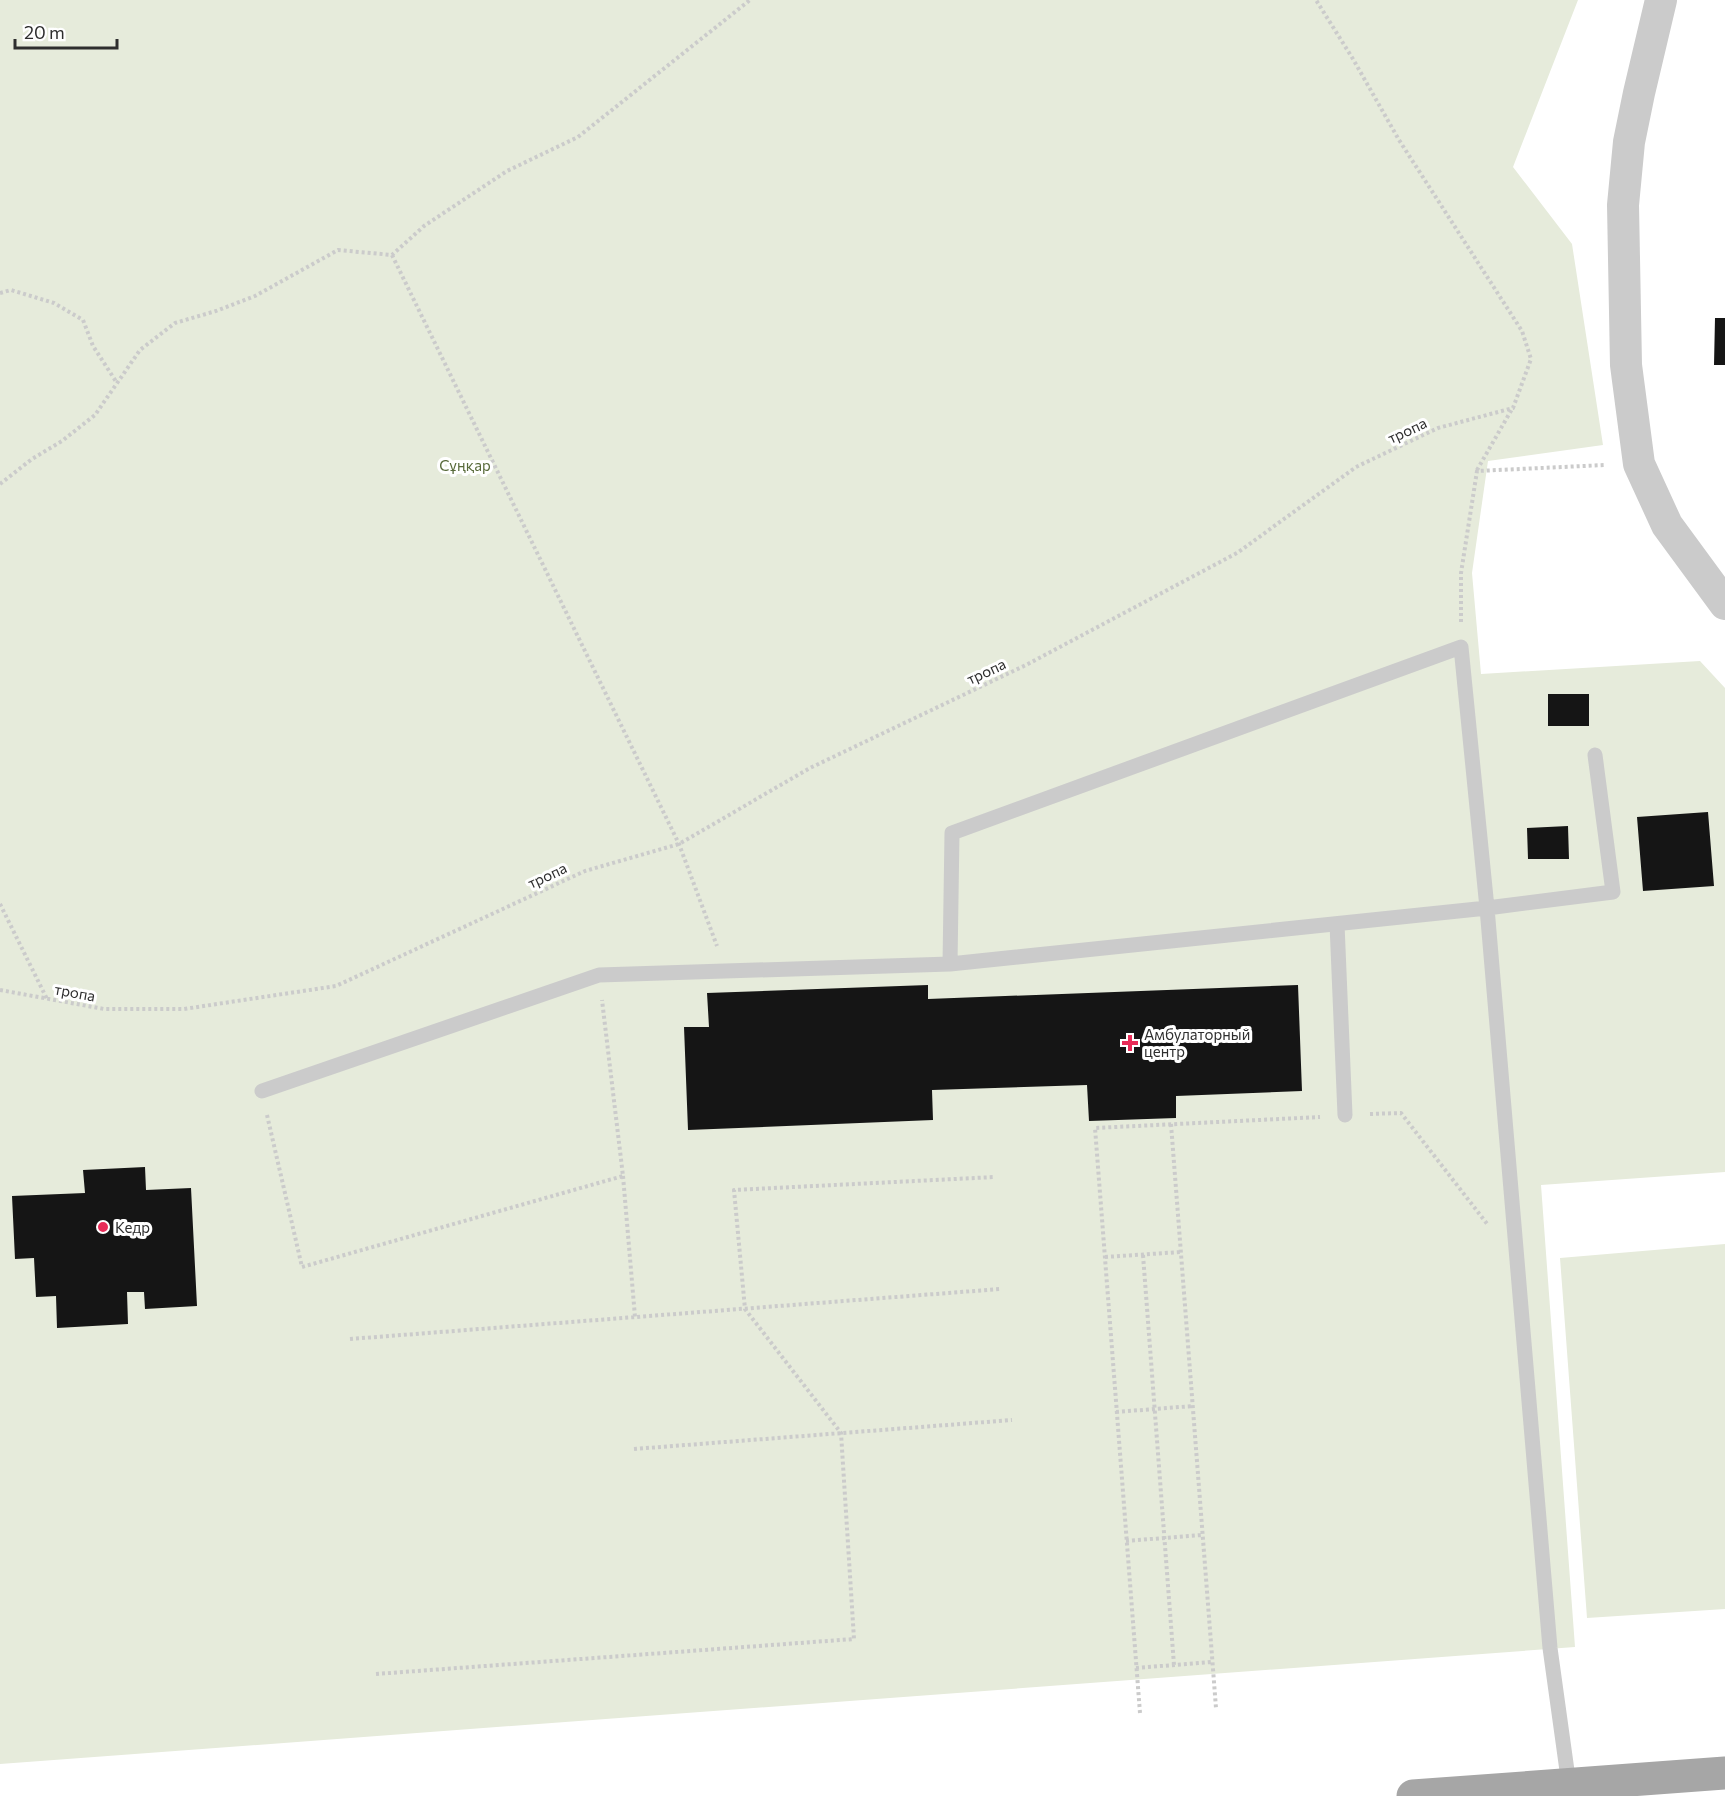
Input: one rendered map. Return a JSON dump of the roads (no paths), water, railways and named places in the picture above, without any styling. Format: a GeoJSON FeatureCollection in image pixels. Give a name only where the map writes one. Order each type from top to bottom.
{"type":"FeatureCollection","features":[{"type":"Feature","properties":{"kind":"main road"},"geometry":{"type":"LineString","coordinates":[[1413,1796],[1725,1773]]}},
{"type":"Feature","properties":{"kind":"street"},"geometry":{"type":"LineString","coordinates":[[1661,0],[1638,93],[1629,142],[1623,205],[1626,365],[1638,464],[1667,525],[1725,604]]}},
{"type":"Feature","properties":{"kind":"lane"},"geometry":{"type":"LineString","coordinates":[[950,964],[952,833],[1461,647],[1487,908],[1550,1648],[1569,1785]]}},
{"type":"Feature","properties":{"kind":"lane"},"geometry":{"type":"LineString","coordinates":[[262,1091],[599,975],[950,964],[1487,908],[1613,892],[1595,755]]}},
{"type":"Feature","properties":{"kind":"lane"},"geometry":{"type":"LineString","coordinates":[[1337,924],[1345,1115]]}},
{"type":"Feature","properties":{"kind":"place","name":"Амбулаторный центр"},"geometry":{"type":"Point","coordinates":[1130,1043]}},
{"type":"Feature","properties":{"kind":"place","name":"Кедр"},"geometry":{"type":"Point","coordinates":[103,1227]}},
{"type":"Feature","properties":{"kind":"park label","name":"Сұңқар"},"geometry":{"type":"Point","coordinates":[465,465]}}]}
